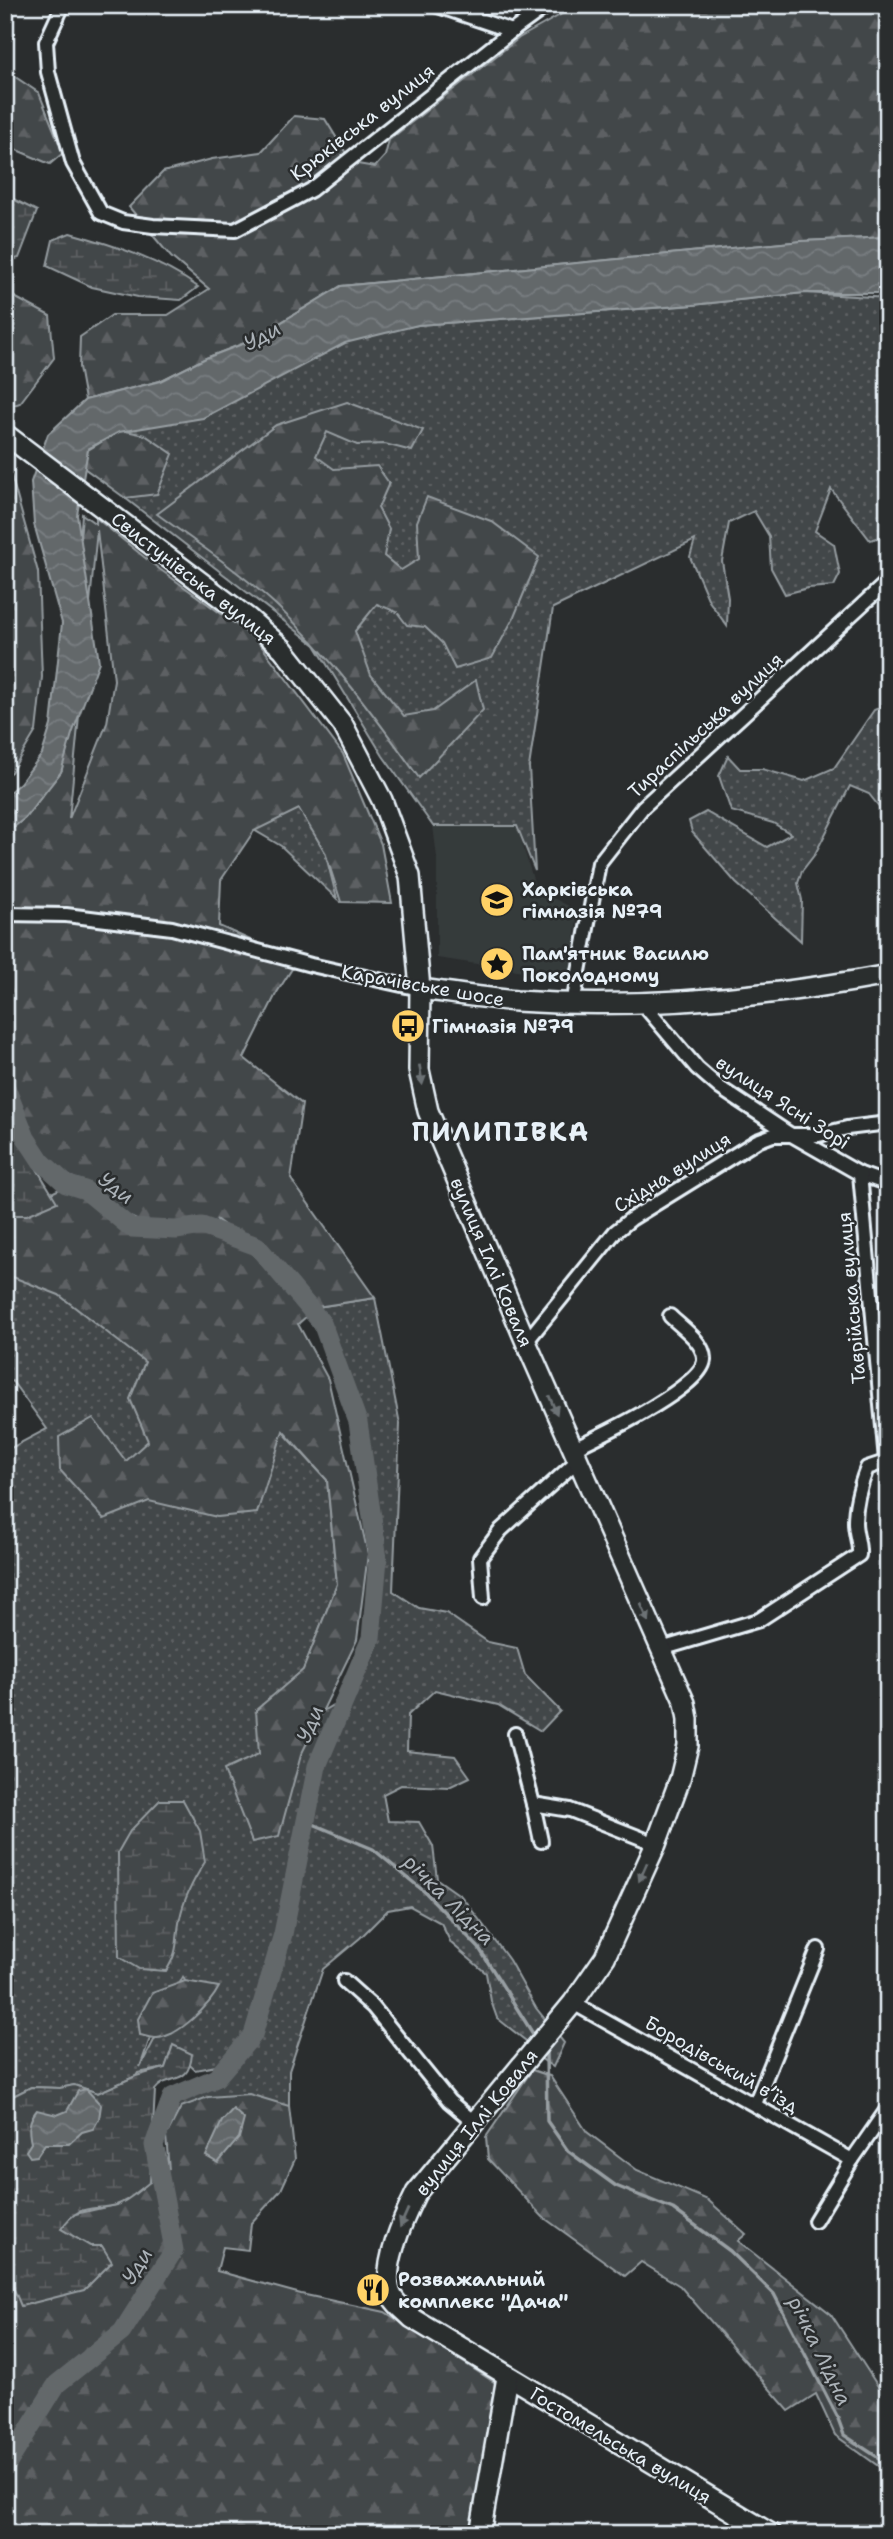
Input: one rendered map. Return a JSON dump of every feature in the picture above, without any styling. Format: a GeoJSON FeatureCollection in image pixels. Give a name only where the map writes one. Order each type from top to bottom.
{"type":"FeatureCollection","features":[{"type":"Feature","properties":{"kind":"main road","name":"Свистунівська вулиця"},"geometry":{"type":"LineString","coordinates":[[11,439],[216,591],[283,649],[343,725],[382,800],[410,876],[420,989]]}},
{"type":"Feature","properties":{"kind":"main road","name":"Карачівське шосе"},"geometry":{"type":"LineString","coordinates":[[420,989],[514,1000],[642,1003],[737,999],[820,988],[888,975]]}},
{"type":"Feature","properties":{"kind":"main road","name":"вулиця Іллі Коваля"},"geometry":{"type":"LineString","coordinates":[[420,989],[419,1070],[428,1111],[575,1455],[685,1703],[689,1733],[686,1760],[656,1844],[605,1957],[573,2003],[416,2193],[400,2224],[389,2276],[392,2297],[412,2318],[507,2377]]}},
{"type":"Feature","properties":{"kind":"main road"},"geometry":{"type":"LineString","coordinates":[[480,2534],[507,2377]]}},
{"type":"Feature","properties":{"kind":"main road","name":"Гостомельська вулиця"},"geometry":{"type":"LineString","coordinates":[[507,2377],[771,2534]]}},
{"type":"Feature","properties":{"kind":"street","name":"Крюківська вулиця"},"geometry":{"type":"LineString","coordinates":[[63,5],[46,42],[48,72],[73,163],[101,213],[123,222],[153,226],[234,230],[311,190],[548,5]]}},
{"type":"Feature","properties":{"kind":"street"},"geometry":{"type":"LineString","coordinates":[[435,5],[512,31]]}},
{"type":"Feature","properties":{"kind":"street","name":"Тираспільська вулиця"},"geometry":{"type":"LineString","coordinates":[[573,1003],[599,863],[643,807],[888,581]]}},
{"type":"Feature","properties":{"kind":"street","name":"Карачівське шосе"},"geometry":{"type":"LineString","coordinates":[[5,914],[66,915],[172,928],[311,965],[420,989]]}},
{"type":"Feature","properties":{"kind":"street","name":"вулиця Ясні Зорі"},"geometry":{"type":"LineString","coordinates":[[642,1003],[697,1068],[720,1088],[788,1133],[859,1174],[888,1184]]}},
{"type":"Feature","properties":{"kind":"street","name":"Східна вулиця"},"geometry":{"type":"LineString","coordinates":[[526,1342],[615,1232],[631,1219],[757,1141],[773,1135],[819,1135],[888,1123]]}},
{"type":"Feature","properties":{"kind":"street","name":"Таврійська вулиця"},"geometry":{"type":"LineString","coordinates":[[859,1174],[887,1458]]}},
{"type":"Feature","properties":{"kind":"street"},"geometry":{"type":"LineString","coordinates":[[483,1598],[481,1558],[501,1530],[575,1455],[682,1388],[700,1373],[705,1360],[702,1348],[670,1316]]}},
{"type":"Feature","properties":{"kind":"street"},"geometry":{"type":"LineString","coordinates":[[661,1649],[759,1620],[859,1555],[855,1524],[858,1490],[867,1468],[887,1458]]}},
{"type":"Feature","properties":{"kind":"street"},"geometry":{"type":"LineString","coordinates":[[515,1734],[541,1841]]}},
{"type":"Feature","properties":{"kind":"street"},"geometry":{"type":"LineString","coordinates":[[533,1804],[570,1810],[656,1844]]}},
{"type":"Feature","properties":{"kind":"street"},"geometry":{"type":"LineString","coordinates":[[755,2104],[818,1949]]}},
{"type":"Feature","properties":{"kind":"street"},"geometry":{"type":"LineString","coordinates":[[344,1981],[373,2007],[449,2101],[474,2122]]}},
{"type":"Feature","properties":{"kind":"street","name":"Бородівський в’їзд"},"geometry":{"type":"LineString","coordinates":[[573,2003],[852,2160]]}},
{"type":"Feature","properties":{"kind":"street"},"geometry":{"type":"LineString","coordinates":[[815,2221],[888,2108]]}},
{"type":"Feature","properties":{"kind":"shaded area","name":"Харківська гімназія №79"},"geometry":{"type":"Polygon","coordinates":[[[433,826],[517,826],[536,889],[578,911],[570,978],[437,958],[437,858],[433,826]]]}},
{"type":"Feature","properties":{"kind":"green space"},"geometry":{"type":"Polygon","coordinates":[[[578,5],[888,5],[888,237],[802,241],[341,286],[250,341],[206,358],[160,381],[85,400],[79,367],[80,337],[112,315],[168,315],[209,289],[171,257],[129,207],[163,172],[212,159],[261,152],[294,116],[325,119],[352,163],[375,167],[385,156],[389,140],[519,38],[578,5]]]}},
{"type":"Feature","properties":{"kind":"green space"},"geometry":{"type":"Polygon","coordinates":[[[5,70],[39,93],[63,153],[50,164],[5,145],[5,70]]]}},
{"type":"Feature","properties":{"kind":"green space"},"geometry":{"type":"Polygon","coordinates":[[[5,195],[37,211],[19,258],[5,262],[5,195]]]}},
{"type":"Feature","properties":{"kind":"green space"},"geometry":{"type":"Polygon","coordinates":[[[70,233],[136,254],[198,287],[181,300],[138,297],[92,287],[47,266],[53,240],[70,233]]]}},
{"type":"Feature","properties":{"kind":"green space"},"geometry":{"type":"Polygon","coordinates":[[[5,292],[50,316],[54,358],[20,403],[8,407],[5,404],[5,292]]]}},
{"type":"Feature","properties":{"kind":"green space"},"geometry":{"type":"Polygon","coordinates":[[[804,293],[888,298],[888,535],[870,540],[831,489],[815,531],[834,544],[840,574],[834,586],[808,588],[785,594],[771,568],[769,536],[754,511],[729,523],[722,561],[728,598],[727,626],[709,601],[690,557],[695,540],[553,608],[529,767],[535,871],[517,826],[433,826],[383,756],[315,645],[125,498],[121,430],[344,339],[418,325],[682,306],[804,293]]]}},
{"type":"Feature","properties":{"kind":"green space"},"geometry":{"type":"Polygon","coordinates":[[[347,402],[423,430],[412,451],[385,444],[357,445],[327,432],[316,456],[334,469],[377,466],[389,483],[378,508],[389,529],[384,556],[401,570],[419,559],[417,522],[427,497],[491,521],[539,557],[514,617],[492,658],[455,669],[442,643],[425,627],[407,625],[397,612],[377,604],[355,631],[371,675],[404,716],[433,711],[476,680],[483,710],[419,778],[352,688],[316,645],[248,581],[157,514],[276,425],[347,402]]]}},
{"type":"Feature","properties":{"kind":"green space"},"geometry":{"type":"Polygon","coordinates":[[[121,430],[145,435],[173,454],[157,494],[125,498],[84,468],[88,450],[121,430]]]}},
{"type":"Feature","properties":{"kind":"green space"},"geometry":{"type":"Polygon","coordinates":[[[5,462],[8,464],[38,572],[42,677],[36,731],[11,772],[5,776],[5,462]]]}},
{"type":"Feature","properties":{"kind":"green space"},"geometry":{"type":"Polygon","coordinates":[[[82,514],[96,524],[96,518],[154,565],[256,639],[343,754],[381,844],[392,903],[341,902],[325,852],[299,809],[254,831],[221,880],[219,926],[297,961],[276,994],[244,1058],[302,1104],[291,1179],[375,1298],[317,1307],[298,1324],[328,1379],[368,1554],[357,1640],[301,1755],[279,1836],[252,1842],[224,1770],[259,1754],[256,1710],[303,1670],[337,1584],[327,1480],[283,1431],[257,1513],[217,1517],[149,1501],[104,1519],[60,1470],[59,1437],[93,1418],[126,1461],[148,1441],[130,1399],[145,1362],[59,1295],[5,1274],[5,1211],[19,1209],[78,1180],[65,1174],[42,1152],[18,1113],[5,1068],[5,834],[25,818],[62,770],[82,514]],[[97,530],[69,819],[107,723],[114,680],[97,530]],[[81,1182],[130,1232],[155,1223],[134,1219],[81,1182]],[[216,1219],[314,1304],[290,1273],[216,1219]]]}},
{"type":"Feature","properties":{"kind":"green space"},"geometry":{"type":"Polygon","coordinates":[[[888,704],[888,818],[869,794],[850,786],[815,854],[802,871],[798,883],[802,900],[801,941],[736,883],[692,832],[689,821],[706,812],[767,847],[791,834],[773,823],[731,811],[719,776],[728,756],[740,769],[762,769],[804,781],[834,768],[874,710],[888,704]]]}},
{"type":"Feature","properties":{"kind":"green space"},"geometry":{"type":"Polygon","coordinates":[[[300,808],[325,852],[337,899],[281,846],[254,830],[300,808]]]}},
{"type":"Feature","properties":{"kind":"green space"},"geometry":{"type":"Polygon","coordinates":[[[5,1093],[18,1127],[5,1128],[5,1093]]]}},
{"type":"Feature","properties":{"kind":"green space"},"geometry":{"type":"Polygon","coordinates":[[[5,1128],[12,1128],[57,1202],[27,1215],[5,1215],[5,1128]]]}},
{"type":"Feature","properties":{"kind":"green space"},"geometry":{"type":"Polygon","coordinates":[[[5,1268],[45,1280],[282,1431],[327,1480],[337,1584],[303,1670],[257,1710],[262,1748],[341,1700],[313,1768],[280,1928],[250,2026],[243,2039],[216,2066],[195,2070],[172,2048],[165,2068],[138,2073],[98,2093],[74,2085],[60,2088],[31,2087],[5,2100],[5,1590],[9,1575],[5,1576],[5,1451],[47,1429],[12,1381],[5,1385],[5,1268]],[[183,1977],[149,2041],[140,2067],[185,1981],[183,1977]]]}},
{"type":"Feature","properties":{"kind":"green space"},"geometry":{"type":"Polygon","coordinates":[[[375,1298],[400,1424],[393,1591],[419,1608],[446,1613],[488,1642],[517,1648],[525,1675],[560,1711],[541,1731],[498,1705],[435,1690],[408,1715],[407,1751],[455,1756],[470,1777],[449,1787],[401,1785],[383,1794],[388,1821],[419,1822],[433,1846],[437,1879],[461,1896],[509,1960],[536,2008],[564,2043],[553,2067],[540,2058],[526,2041],[497,2018],[486,1973],[451,1943],[441,1923],[410,1906],[388,1910],[323,1969],[289,2071],[289,2106],[166,2138],[180,2099],[216,2078],[259,2028],[292,1908],[322,1766],[378,1644],[384,1541],[367,1439],[317,1307],[375,1298]]]}},
{"type":"Feature","properties":{"kind":"green space"},"geometry":{"type":"Polygon","coordinates":[[[160,1800],[183,1800],[200,1831],[205,1862],[184,1903],[175,1951],[166,1971],[139,1969],[119,1957],[118,1852],[130,1831],[160,1800]]]}},
{"type":"Feature","properties":{"kind":"green space"},"geometry":{"type":"Polygon","coordinates":[[[185,1981],[219,1987],[201,2011],[174,2032],[157,2038],[140,2035],[138,2019],[152,1993],[185,1981]]]}},
{"type":"Feature","properties":{"kind":"green space"},"geometry":{"type":"Polygon","coordinates":[[[173,2045],[192,2054],[190,2065],[183,2076],[160,2085],[155,2090],[150,2182],[120,2203],[79,2212],[61,2229],[90,2246],[102,2246],[112,2262],[84,2290],[21,2306],[5,2268],[5,2100],[31,2087],[60,2088],[74,2085],[98,2093],[136,2076],[165,2068],[173,2045]]]}},
{"type":"Feature","properties":{"kind":"green space"},"geometry":{"type":"Polygon","coordinates":[[[532,2070],[550,2076],[587,2132],[637,2170],[708,2200],[746,2234],[738,2241],[831,2314],[879,2388],[888,2391],[888,2473],[835,2435],[816,2394],[789,2411],[680,2286],[641,2262],[625,2276],[543,2217],[488,2159],[486,2137],[532,2070]]]}},
{"type":"Feature","properties":{"kind":"green space"},"geometry":{"type":"Polygon","coordinates":[[[249,2094],[289,2106],[295,2159],[281,2190],[251,2223],[248,2250],[223,2247],[217,2271],[301,2294],[385,2312],[497,2384],[470,2534],[5,2534],[5,2267],[90,2246],[61,2229],[71,2215],[119,2204],[150,2171],[164,2151],[169,2170],[166,2136],[181,2107],[208,2097],[249,2094]]]}},
{"type":"Feature","properties":{"kind":"water"},"geometry":{"type":"Polygon","coordinates":[[[888,237],[888,293],[804,293],[693,305],[418,325],[345,343],[203,418],[119,432],[88,449],[77,515],[99,662],[61,772],[25,818],[5,834],[5,796],[20,783],[42,754],[51,725],[62,623],[34,524],[31,482],[48,434],[85,400],[160,381],[206,358],[250,341],[341,286],[802,241],[888,237]]]}},
{"type":"Feature","properties":{"kind":"water"},"geometry":{"type":"Polygon","coordinates":[[[86,2089],[101,2105],[99,2119],[93,2129],[82,2132],[69,2144],[45,2144],[37,2156],[30,2157],[26,2151],[31,2143],[29,2134],[32,2118],[37,2110],[57,2115],[67,2111],[78,2091],[86,2089]]]}},
{"type":"Feature","properties":{"kind":"water"},"geometry":{"type":"Polygon","coordinates":[[[233,2109],[244,2119],[239,2138],[218,2163],[206,2156],[222,2121],[233,2109]]]}},
{"type":"Feature","properties":{"kind":"waterway","name":"Уди"},"geometry":{"type":"LineString","coordinates":[[5,1085],[26,1138],[41,1161],[66,1184],[85,1190],[131,1228],[176,1230],[202,1226],[257,1246],[322,1323],[358,1422],[378,1559],[371,1638],[317,1766],[283,1934],[253,2035],[216,2078],[172,2097],[154,2145],[174,2250],[122,2332],[57,2384],[5,2468]]}},
{"type":"Feature","properties":{"kind":"waterway","name":"річка Лідна"},"geometry":{"type":"LineString","coordinates":[[306,1821],[373,1849],[426,1893],[479,1948],[535,2037]]}},
{"type":"Feature","properties":{"kind":"waterway","name":"річка Лідна"},"geometry":{"type":"LineString","coordinates":[[546,2051],[547,2121],[568,2151],[616,2186],[673,2209],[730,2251],[774,2294],[837,2416],[844,2435],[888,2464]]}},
{"type":"Feature","properties":{"kind":"place","name":"Харківська гімназія №79"},"geometry":{"type":"Point","coordinates":[497,900]}},
{"type":"Feature","properties":{"kind":"place","name":"Пам'ятник Василю Поколодному"},"geometry":{"type":"Point","coordinates":[497,964]}},
{"type":"Feature","properties":{"kind":"place","name":"Гімназія №79"},"geometry":{"type":"Point","coordinates":[408,1026]}},
{"type":"Feature","properties":{"kind":"place","name":"Розважальний комплекс \"Дача\""},"geometry":{"type":"Point","coordinates":[373,2290]}},
{"type":"Feature","properties":{"kind":"district","name":"ПИЛИПІВКА"},"geometry":{"type":"Point","coordinates":[501,1132]}}]}
